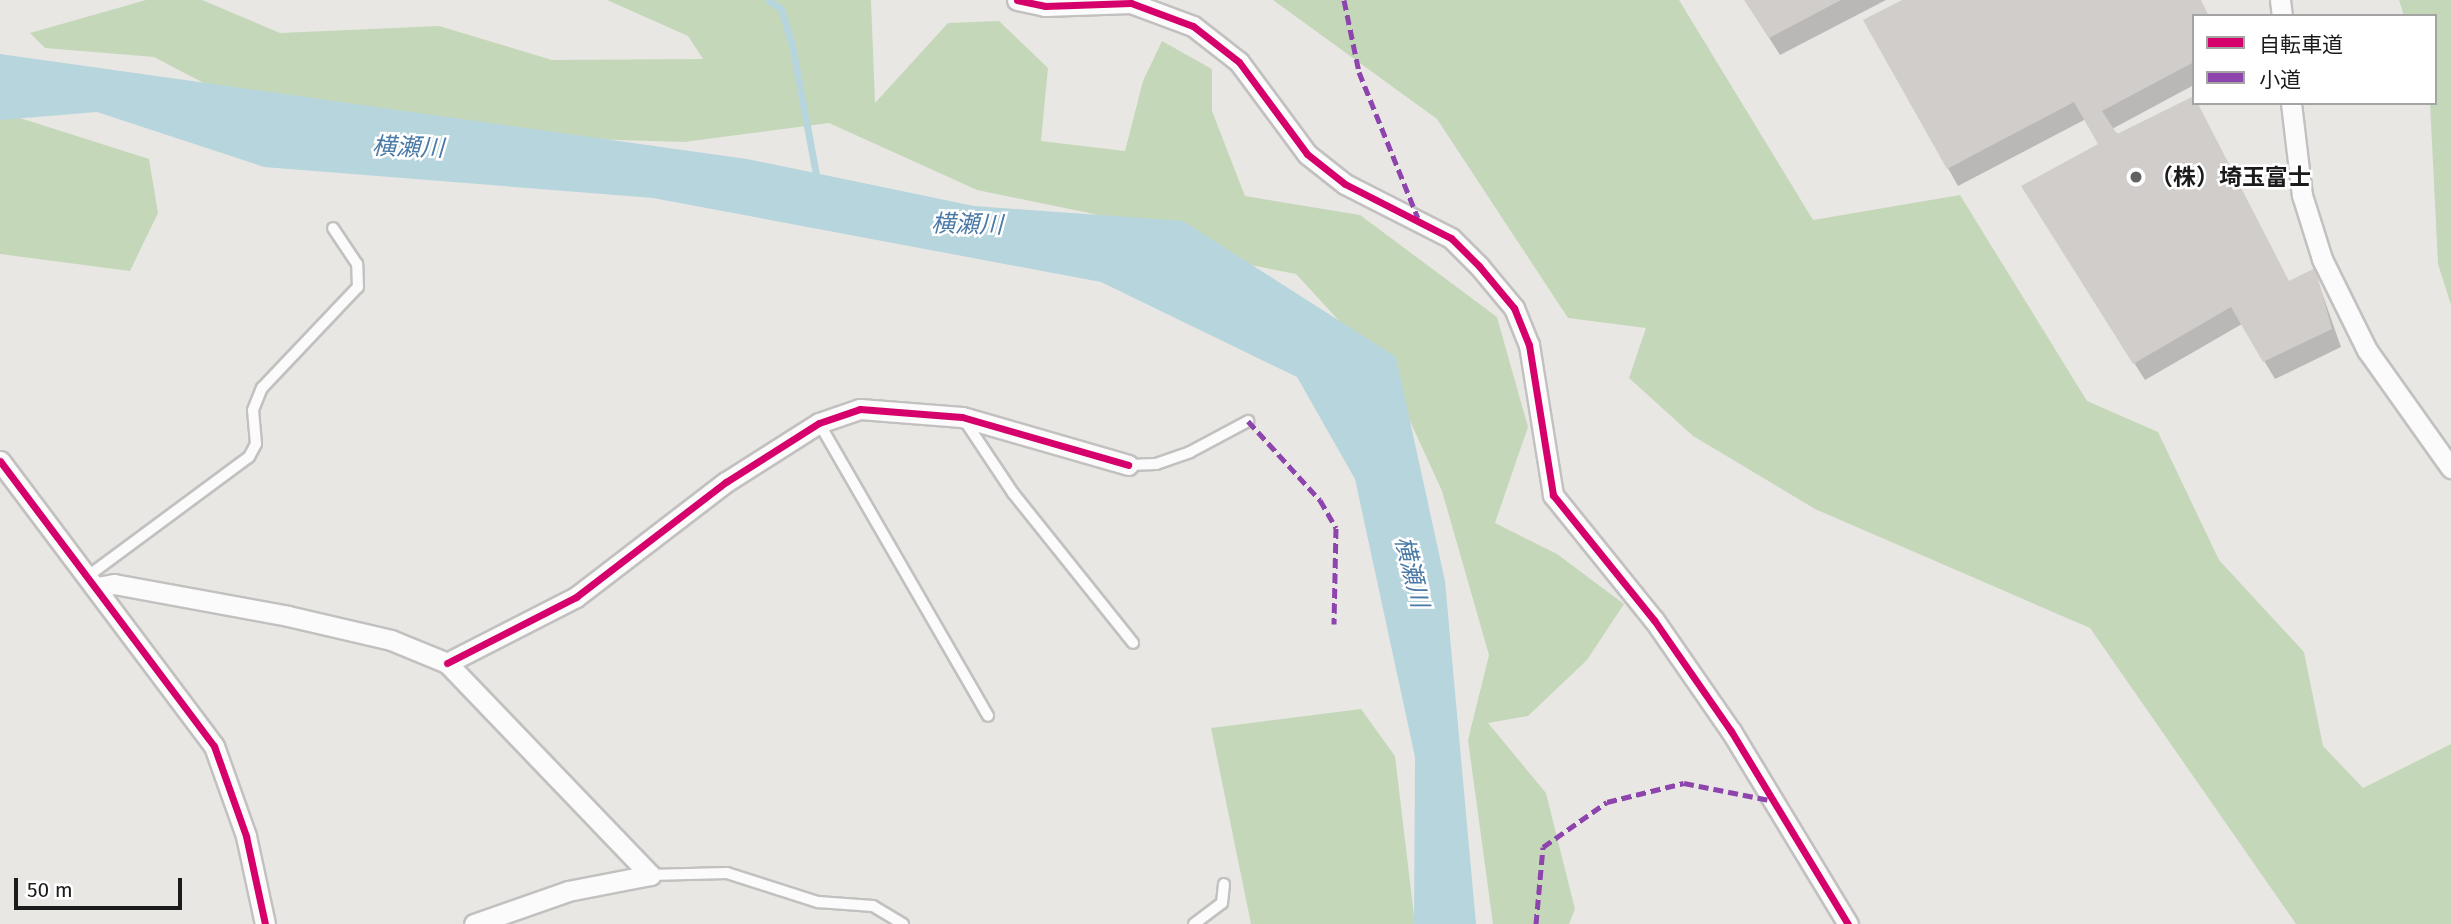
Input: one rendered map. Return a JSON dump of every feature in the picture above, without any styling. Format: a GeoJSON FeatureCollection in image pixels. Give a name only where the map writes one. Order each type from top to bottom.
{"type":"FeatureCollection","features":[{"type":"Feature","properties":{"kind":"street"},"geometry":{"type":"LineString","coordinates":[[1017,0],[1045,6],[1131,3],[1193,26],[1239,62],[1307,154],[1345,184],[1451,238],[1479,265],[1514,308],[1529,345],[1553,495],[1654,620],[1731,731],[1848,924]]}},
{"type":"Feature","properties":{"kind":"street"},"geometry":{"type":"LineString","coordinates":[[2291,105],[2302,195],[2322,259],[2367,350],[2451,468]]}},
{"type":"Feature","properties":{"kind":"street"},"geometry":{"type":"LineString","coordinates":[[447,663],[576,597],[726,482],[819,423],[860,409],[895,407],[962,418],[1128,465]]}},
{"type":"Feature","properties":{"kind":"street"},"geometry":{"type":"LineString","coordinates":[[0,461],[214,746],[246,836],[265,924]]}},
{"type":"Feature","properties":{"kind":"street"},"geometry":{"type":"LineString","coordinates":[[92,582],[288,616],[391,640],[447,663],[650,875]]}},
{"type":"Feature","properties":{"kind":"street"},"geometry":{"type":"LineString","coordinates":[[474,924],[568,891],[650,875]]}},
{"type":"Feature","properties":{"kind":"lane"},"geometry":{"type":"LineString","coordinates":[[92,582],[249,457],[256,444],[253,410],[262,388],[358,287],[357,264],[333,228]]}},
{"type":"Feature","properties":{"kind":"lane"},"geometry":{"type":"LineString","coordinates":[[962,418],[1013,493],[1133,643]]}},
{"type":"Feature","properties":{"kind":"lane"},"geometry":{"type":"LineString","coordinates":[[1128,465],[1156,464],[1190,452],[1248,421]]}},
{"type":"Feature","properties":{"kind":"lane"},"geometry":{"type":"LineString","coordinates":[[819,423],[988,716]]}},
{"type":"Feature","properties":{"kind":"lane"},"geometry":{"type":"LineString","coordinates":[[650,875],[727,873],[818,902],[873,906],[903,924]]}},
{"type":"Feature","properties":{"kind":"lane"},"geometry":{"type":"LineString","coordinates":[[1194,924],[1222,903],[1224,884]]}},
{"type":"Feature","properties":{"kind":"green space"},"geometry":{"type":"Polygon","coordinates":[[[146,0],[202,0],[280,33],[439,26],[552,60],[703,59],[688,36],[607,0],[871,0],[875,103],[948,23],[999,21],[1048,68],[1041,141],[1125,151],[1143,81],[1162,41],[1212,69],[1212,111],[1245,196],[1360,215],[1497,317],[1528,427],[1495,523],[1557,554],[1624,604],[1587,660],[1528,716],[1488,723],[1546,793],[1575,909],[1569,924],[1493,924],[1468,740],[1489,655],[1442,491],[1389,375],[1296,274],[1199,255],[1094,214],[977,190],[829,123],[684,142],[431,134],[278,122],[154,57],[45,48],[30,33],[146,0]]]}},
{"type":"Feature","properties":{"kind":"green space"},"geometry":{"type":"Polygon","coordinates":[[[1273,0],[1679,0],[1813,220],[1960,195],[2087,401],[2158,432],[2219,560],[2304,652],[2323,746],[2363,788],[2451,744],[2451,924],[2296,924],[2090,628],[1815,509],[1693,436],[1629,378],[1646,328],[1568,318],[1437,119],[1273,0]]]}},
{"type":"Feature","properties":{"kind":"green space"},"geometry":{"type":"Polygon","coordinates":[[[2399,0],[2451,0],[2451,305],[2438,264],[2430,105],[2437,105],[2437,14],[2403,14],[2399,0]]]}},
{"type":"Feature","properties":{"kind":"green space"},"geometry":{"type":"Polygon","coordinates":[[[0,53],[20,118],[149,159],[158,213],[130,271],[0,254],[0,53]]]}},
{"type":"Feature","properties":{"kind":"green space"},"geometry":{"type":"Polygon","coordinates":[[[1361,709],[1395,756],[1415,924],[1251,924],[1211,728],[1361,709]]]}},
{"type":"Feature","properties":{"kind":"water","name":"横瀬川"},"geometry":{"type":"Polygon","coordinates":[[[0,54],[747,159],[974,206],[1183,221],[1396,357],[1445,581],[1476,924],[1414,924],[1415,757],[1355,479],[1297,377],[1101,282],[653,198],[264,167],[97,112],[0,120],[0,54]]]}},
{"type":"Feature","properties":{"kind":"building"},"geometry":{"type":"Polygon","coordinates":[[[1744,0],[1841,0],[1769,38],[1744,0]]]}},
{"type":"Feature","properties":{"kind":"building","name":"（株）埼玉富士"},"geometry":{"type":"Polygon","coordinates":[[[1902,0],[2201,0],[2208,14],[2192,14],[2192,63],[2102,111],[2117,134],[2192,97],[2192,105],[2199,105],[2289,281],[2315,268],[2332,329],[2263,362],[2231,307],[2133,364],[2021,186],[2098,144],[2074,102],[1947,169],[1863,20],[1902,0]]]}},
{"type":"Feature","properties":{"kind":"waterway"},"geometry":{"type":"LineString","coordinates":[[768,0],[781,9],[792,45],[817,180]]}},
{"type":"Feature","properties":{"kind":"marked path"},"geometry":{"type":"LineString","coordinates":[[1344,0],[1359,72],[1418,218]]}},
{"type":"Feature","properties":{"kind":"marked path"},"geometry":{"type":"LineString","coordinates":[[1248,421],[1320,500],[1336,528],[1334,624]]}},
{"type":"Feature","properties":{"kind":"marked path"},"geometry":{"type":"LineString","coordinates":[[1536,924],[1543,847],[1607,802],[1684,783],[1769,800]]}},
{"type":"Feature","properties":{"kind":"cycle path"},"geometry":{"type":"LineString","coordinates":[[1017,0],[1045,6],[1131,3],[1193,26],[1239,62],[1307,154],[1345,184],[1451,238],[1479,266],[1514,308],[1529,345],[1553,495],[1654,620],[1731,731],[1848,924]]}},
{"type":"Feature","properties":{"kind":"cycle path"},"geometry":{"type":"LineString","coordinates":[[447,663],[576,597],[726,482],[819,423],[860,409],[962,417],[1128,465]]}},
{"type":"Feature","properties":{"kind":"cycle path"},"geometry":{"type":"LineString","coordinates":[[0,461],[214,746],[246,836],[265,924]]}},
{"type":"Feature","properties":{"kind":"place","name":"（株）埼玉富士"},"geometry":{"type":"Point","coordinates":[2136,177]}}]}
